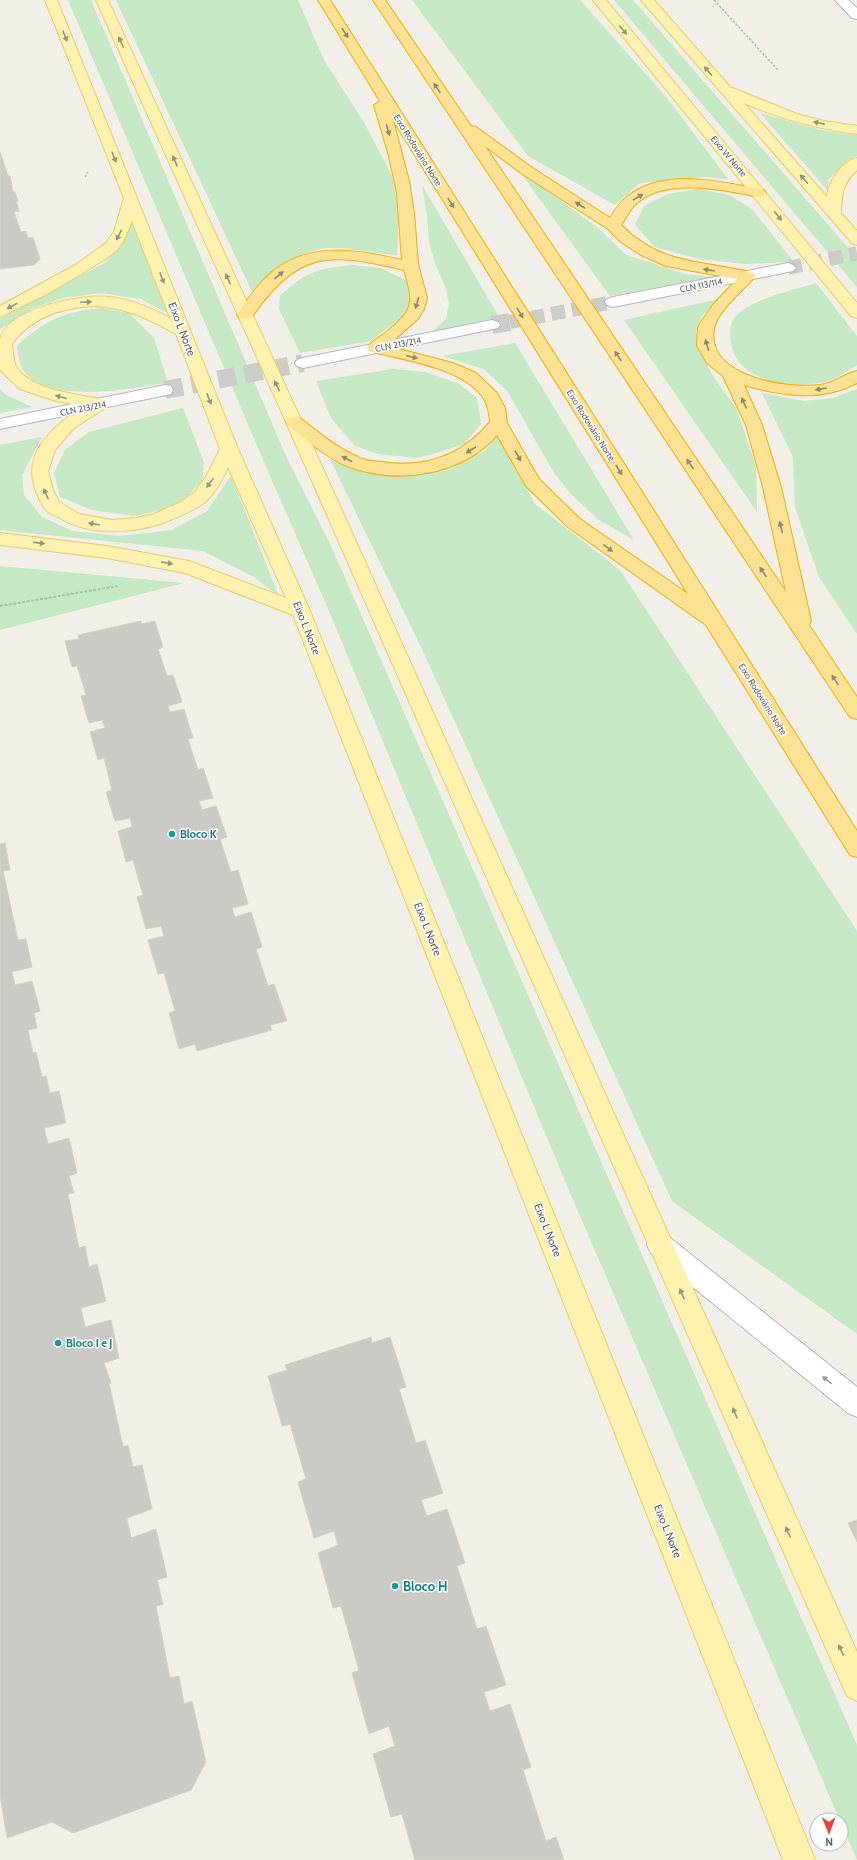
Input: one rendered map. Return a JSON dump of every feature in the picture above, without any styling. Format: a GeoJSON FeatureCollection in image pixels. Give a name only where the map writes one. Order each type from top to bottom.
{"type":"FeatureCollection","features":[{"type":"Feature","properties":{"kind":"highway","name":"Eixo Rodoviário Norte"},"geometry":{"type":"LineString","coordinates":[[324,0],[857,849]]}},
{"type":"Feature","properties":{"kind":"highway"},"geometry":{"type":"LineString","coordinates":[[379,0],[857,712]]}},
{"type":"Feature","properties":{"kind":"highway"},"geometry":{"type":"LineString","coordinates":[[373,79],[400,170],[406,207],[410,267],[419,289],[419,303],[413,314],[375,348]]}},
{"type":"Feature","properties":{"kind":"highway"},"geometry":{"type":"LineString","coordinates":[[459,121],[526,170],[613,226],[626,239],[646,252],[666,261],[748,276]]}},
{"type":"Feature","properties":{"kind":"highway"},"geometry":{"type":"LineString","coordinates":[[613,226],[622,211],[634,198],[654,189],[698,184],[759,192]]}},
{"type":"Feature","properties":{"kind":"highway"},"geometry":{"type":"LineString","coordinates":[[244,315],[261,292],[279,274],[290,267],[314,257],[326,255],[354,255],[410,267]]}},
{"type":"Feature","properties":{"kind":"highway"},"geometry":{"type":"LineString","coordinates":[[748,276],[725,300],[706,326],[705,339],[708,351],[731,375],[754,425],[772,487],[805,634]]}},
{"type":"Feature","properties":{"kind":"highway"},"geometry":{"type":"LineString","coordinates":[[375,348],[448,366],[470,376],[489,393],[497,408],[499,423],[532,482],[574,523],[716,624]]}},
{"type":"Feature","properties":{"kind":"highway"},"geometry":{"type":"LineString","coordinates":[[731,375],[766,387],[788,390],[820,390],[847,383],[857,376]]}},
{"type":"Feature","properties":{"kind":"highway"},"geometry":{"type":"LineString","coordinates":[[294,422],[326,448],[352,462],[386,469],[420,469],[449,462],[472,450],[488,437],[499,423]]}},
{"type":"Feature","properties":{"kind":"main road","name":"Eixo L Norte"},"geometry":{"type":"LineString","coordinates":[[51,0],[131,198],[229,449],[301,611],[799,1860]]}},
{"type":"Feature","properties":{"kind":"main road"},"geometry":{"type":"LineString","coordinates":[[102,0],[294,422],[857,1686]]}},
{"type":"Feature","properties":{"kind":"main road","name":"Eixo W Norte"},"geometry":{"type":"LineString","coordinates":[[598,0],[759,192],[857,313]]}},
{"type":"Feature","properties":{"kind":"main road"},"geometry":{"type":"LineString","coordinates":[[647,0],[857,240]]}},
{"type":"Feature","properties":{"kind":"main road"},"geometry":{"type":"LineString","coordinates":[[721,86],[754,103],[786,115],[819,124],[857,130]]}},
{"type":"Feature","properties":{"kind":"main road"},"geometry":{"type":"LineString","coordinates":[[834,213],[836,190],[844,174],[857,162]]}},
{"type":"Feature","properties":{"kind":"main road"},"geometry":{"type":"LineString","coordinates":[[0,312],[73,273],[104,254],[119,237],[131,198]]}},
{"type":"Feature","properties":{"kind":"main road"},"geometry":{"type":"LineString","coordinates":[[99,404],[62,397],[26,385],[8,369],[4,344],[13,331],[23,322],[48,309],[80,302],[104,301],[135,307],[183,331]]}},
{"type":"Feature","properties":{"kind":"main road"},"geometry":{"type":"LineString","coordinates":[[99,404],[68,424],[47,448],[39,471],[44,490],[52,506],[74,519],[112,526],[137,524],[160,518],[185,508],[201,496],[215,476],[229,449]]}},
{"type":"Feature","properties":{"kind":"main road"},"geometry":{"type":"LineString","coordinates":[[0,539],[107,552],[189,567],[301,611]]}},
{"type":"Feature","properties":{"kind":"street"},"geometry":{"type":"LineString","coordinates":[[841,0],[857,15]]}},
{"type":"Feature","properties":{"kind":"street","name":"CLN 113/114"},"geometry":{"type":"LineString","coordinates":[[613,302],[788,268]]}},
{"type":"Feature","properties":{"kind":"street","name":"CLN 213/214"},"geometry":{"type":"LineString","coordinates":[[303,363],[492,325]]}},
{"type":"Feature","properties":{"kind":"street","name":"CLN 213/214"},"geometry":{"type":"LineString","coordinates":[[0,424],[165,390]]}},
{"type":"Feature","properties":{"kind":"street"},"geometry":{"type":"LineString","coordinates":[[660,1244],[857,1404]]}},
{"type":"Feature","properties":{"kind":"path"},"geometry":{"type":"LineString","coordinates":[[714,0],[778,70]]}},
{"type":"Feature","properties":{"kind":"path"},"geometry":{"type":"LineString","coordinates":[[0,606],[121,585]]}},
{"type":"Feature","properties":{"kind":"green space"},"geometry":{"type":"Polygon","coordinates":[[[68,0],[91,0],[286,456],[331,546],[857,1745],[857,1860],[849,1841],[849,1812],[836,1812],[562,1174],[329,611],[264,462],[68,0]]]}},
{"type":"Feature","properties":{"kind":"green space"},"geometry":{"type":"Polygon","coordinates":[[[116,0],[298,0],[324,60],[365,124],[392,176],[399,213],[397,256],[369,251],[337,248],[321,249],[302,255],[282,265],[265,278],[253,294],[116,0]]]}},
{"type":"Feature","properties":{"kind":"green space"},"geometry":{"type":"Polygon","coordinates":[[[412,0],[580,0],[667,98],[728,179],[704,177],[640,183],[615,205],[528,156],[412,0]]]}},
{"type":"Feature","properties":{"kind":"green space"},"geometry":{"type":"Polygon","coordinates":[[[614,0],[633,0],[857,258],[857,287],[614,0]]]}},
{"type":"Feature","properties":{"kind":"green space"},"geometry":{"type":"Polygon","coordinates":[[[760,113],[825,131],[857,135],[857,156],[848,160],[828,180],[829,192],[760,113]]]}},
{"type":"Feature","properties":{"kind":"green space"},"geometry":{"type":"Polygon","coordinates":[[[520,172],[550,192],[599,229],[626,255],[686,274],[715,277],[610,296],[520,172]]]}},
{"type":"Feature","properties":{"kind":"green space"},"geometry":{"type":"Polygon","coordinates":[[[422,185],[499,317],[432,332],[446,319],[449,303],[445,286],[435,263],[429,242],[427,215],[422,185]]]}},
{"type":"Feature","properties":{"kind":"green space"},"geometry":{"type":"Polygon","coordinates":[[[698,189],[729,195],[752,209],[794,262],[744,264],[699,259],[655,247],[635,225],[644,206],[668,194],[698,189]]]}},
{"type":"Feature","properties":{"kind":"green space"},"geometry":{"type":"Polygon","coordinates":[[[132,223],[167,313],[141,299],[100,293],[63,298],[33,308],[0,329],[0,319],[106,262],[132,223]]]}},
{"type":"Feature","properties":{"kind":"green space"},"geometry":{"type":"Polygon","coordinates":[[[352,265],[380,268],[406,280],[412,299],[407,313],[371,341],[300,353],[279,309],[280,296],[305,276],[329,268],[352,265]]]}},
{"type":"Feature","properties":{"kind":"green space"},"geometry":{"type":"Polygon","coordinates":[[[816,283],[857,336],[857,365],[832,380],[815,384],[784,383],[769,380],[756,375],[744,367],[736,356],[731,343],[730,333],[735,317],[751,305],[761,300],[816,283]]]}},
{"type":"Feature","properties":{"kind":"green space"},"geometry":{"type":"Polygon","coordinates":[[[719,299],[701,317],[696,332],[702,355],[713,376],[737,410],[756,466],[757,512],[624,320],[719,299]]]}},
{"type":"Feature","properties":{"kind":"green space"},"geometry":{"type":"Polygon","coordinates":[[[102,308],[129,313],[154,338],[168,383],[112,391],[70,391],[51,388],[35,381],[23,370],[17,346],[27,337],[55,319],[89,309],[102,308]]]}},
{"type":"Feature","properties":{"kind":"green space"},"geometry":{"type":"Polygon","coordinates":[[[515,343],[634,540],[599,520],[572,495],[554,473],[508,392],[484,369],[442,356],[515,343]]]}},
{"type":"Feature","properties":{"kind":"green space"},"geometry":{"type":"Polygon","coordinates":[[[393,369],[425,372],[458,383],[477,398],[481,424],[464,444],[417,458],[378,454],[355,446],[331,418],[316,381],[393,369]]]}},
{"type":"Feature","properties":{"kind":"green space"},"geometry":{"type":"Polygon","coordinates":[[[0,389],[6,395],[32,407],[0,413],[0,389]]]}},
{"type":"Feature","properties":{"kind":"green space"},"geometry":{"type":"Polygon","coordinates":[[[857,389],[857,634],[819,577],[795,507],[793,457],[762,393],[804,401],[832,398],[857,389]]]}},
{"type":"Feature","properties":{"kind":"green space"},"geometry":{"type":"Polygon","coordinates":[[[183,408],[204,463],[202,481],[185,499],[162,510],[133,516],[92,510],[60,497],[54,473],[65,450],[89,432],[183,408]]]}},
{"type":"Feature","properties":{"kind":"green space"},"geometry":{"type":"Polygon","coordinates":[[[498,435],[535,504],[620,570],[857,931],[857,1334],[672,1201],[421,647],[330,459],[370,473],[410,475],[447,471],[485,451],[498,435]]]}},
{"type":"Feature","properties":{"kind":"green space"},"geometry":{"type":"Polygon","coordinates":[[[42,437],[22,475],[24,495],[42,517],[72,531],[119,536],[172,530],[207,511],[231,476],[279,596],[254,577],[203,551],[0,530],[0,445],[42,437]]]}},
{"type":"Feature","properties":{"kind":"green space"},"geometry":{"type":"Polygon","coordinates":[[[0,566],[184,583],[0,630],[0,566]]]}},
{"type":"Feature","properties":{"kind":"building"},"geometry":{"type":"Polygon","coordinates":[[[0,152],[8,176],[10,176],[13,192],[15,192],[18,201],[16,201],[19,211],[14,212],[21,232],[26,231],[28,238],[33,237],[40,259],[34,265],[0,269],[0,152]]]}},
{"type":"Feature","properties":{"kind":"building","name":"Bloco K"},"geometry":{"type":"Polygon","coordinates":[[[141,621],[142,624],[155,621],[163,647],[158,649],[167,676],[173,675],[182,702],[168,706],[170,712],[184,709],[193,738],[188,739],[198,770],[203,768],[213,798],[199,801],[202,810],[216,806],[227,837],[220,839],[231,872],[238,870],[248,904],[232,908],[235,917],[251,912],[262,947],[256,949],[268,986],[274,984],[287,1021],[270,1025],[272,1030],[197,1051],[195,1044],[179,1049],[169,1013],[175,1011],[164,973],[158,974],[148,940],[164,936],[161,926],[146,929],[137,897],[143,895],[133,860],[126,862],[118,831],[132,827],[130,818],[115,821],[106,792],[112,790],[104,758],[98,760],[90,732],[105,728],[102,720],[89,723],[81,696],[86,695],[77,666],[72,667],[65,641],[79,639],[78,635],[141,621]]]}},
{"type":"Feature","properties":{"kind":"building","name":"Bloco I e J"},"geometry":{"type":"Polygon","coordinates":[[[5,843],[10,870],[3,871],[18,940],[26,939],[32,967],[12,972],[15,985],[32,981],[40,1011],[34,1013],[37,1028],[28,1030],[33,1053],[36,1052],[42,1077],[46,1076],[50,1093],[59,1091],[66,1123],[44,1128],[48,1144],[69,1138],[77,1173],[69,1176],[74,1193],[68,1194],[79,1248],[85,1246],[89,1267],[97,1264],[106,1301],[81,1308],[85,1327],[111,1320],[119,1358],[104,1363],[111,1383],[109,1383],[123,1447],[128,1445],[133,1467],[142,1465],[152,1509],[127,1518],[131,1538],[156,1529],[167,1577],[157,1580],[163,1604],[156,1606],[170,1678],[179,1676],[184,1704],[192,1701],[206,1762],[191,1790],[73,1833],[52,1822],[7,1838],[0,1794],[0,844],[5,843]]]}},
{"type":"Feature","properties":{"kind":"building","name":"Bloco H"},"geometry":{"type":"Polygon","coordinates":[[[371,1337],[372,1343],[390,1337],[406,1387],[399,1389],[416,1443],[425,1440],[443,1493],[421,1500],[427,1516],[447,1509],[465,1563],[457,1566],[477,1629],[486,1626],[506,1685],[484,1692],[490,1711],[510,1704],[531,1767],[523,1770],[546,1841],[556,1837],[564,1860],[415,1860],[402,1814],[391,1817],[373,1754],[395,1746],[389,1726],[369,1734],[352,1673],[359,1670],[341,1606],[333,1608],[318,1553],[338,1545],[334,1531],[314,1538],[298,1482],[306,1479],[290,1424],[282,1426],[268,1376],[287,1370],[285,1365],[371,1337]]]}},
{"type":"Feature","properties":{"kind":"building"},"geometry":{"type":"Polygon","coordinates":[[[857,1520],[857,1542],[848,1523],[857,1520]]]}},
{"type":"Feature","properties":{"kind":"tunnel"},"geometry":{"type":"LineString","coordinates":[[788,268],[857,253]]}},
{"type":"Feature","properties":{"kind":"tunnel"},"geometry":{"type":"LineString","coordinates":[[510,322],[613,302]]}},
{"type":"Feature","properties":{"kind":"tunnel"},"geometry":{"type":"LineString","coordinates":[[510,322],[516,321]]}},
{"type":"Feature","properties":{"kind":"tunnel"},"geometry":{"type":"LineString","coordinates":[[492,325],[510,322]]}},
{"type":"Feature","properties":{"kind":"tunnel"},"geometry":{"type":"LineString","coordinates":[[165,390],[303,363]]}},
{"type":"Feature","properties":{"kind":"place","name":"Bloco K"},"geometry":{"type":"Point","coordinates":[172,834]}},
{"type":"Feature","properties":{"kind":"place","name":"Bloco I e J"},"geometry":{"type":"Point","coordinates":[58,1343]}},
{"type":"Feature","properties":{"kind":"place","name":"Bloco H"},"geometry":{"type":"Point","coordinates":[395,1586]}}]}
